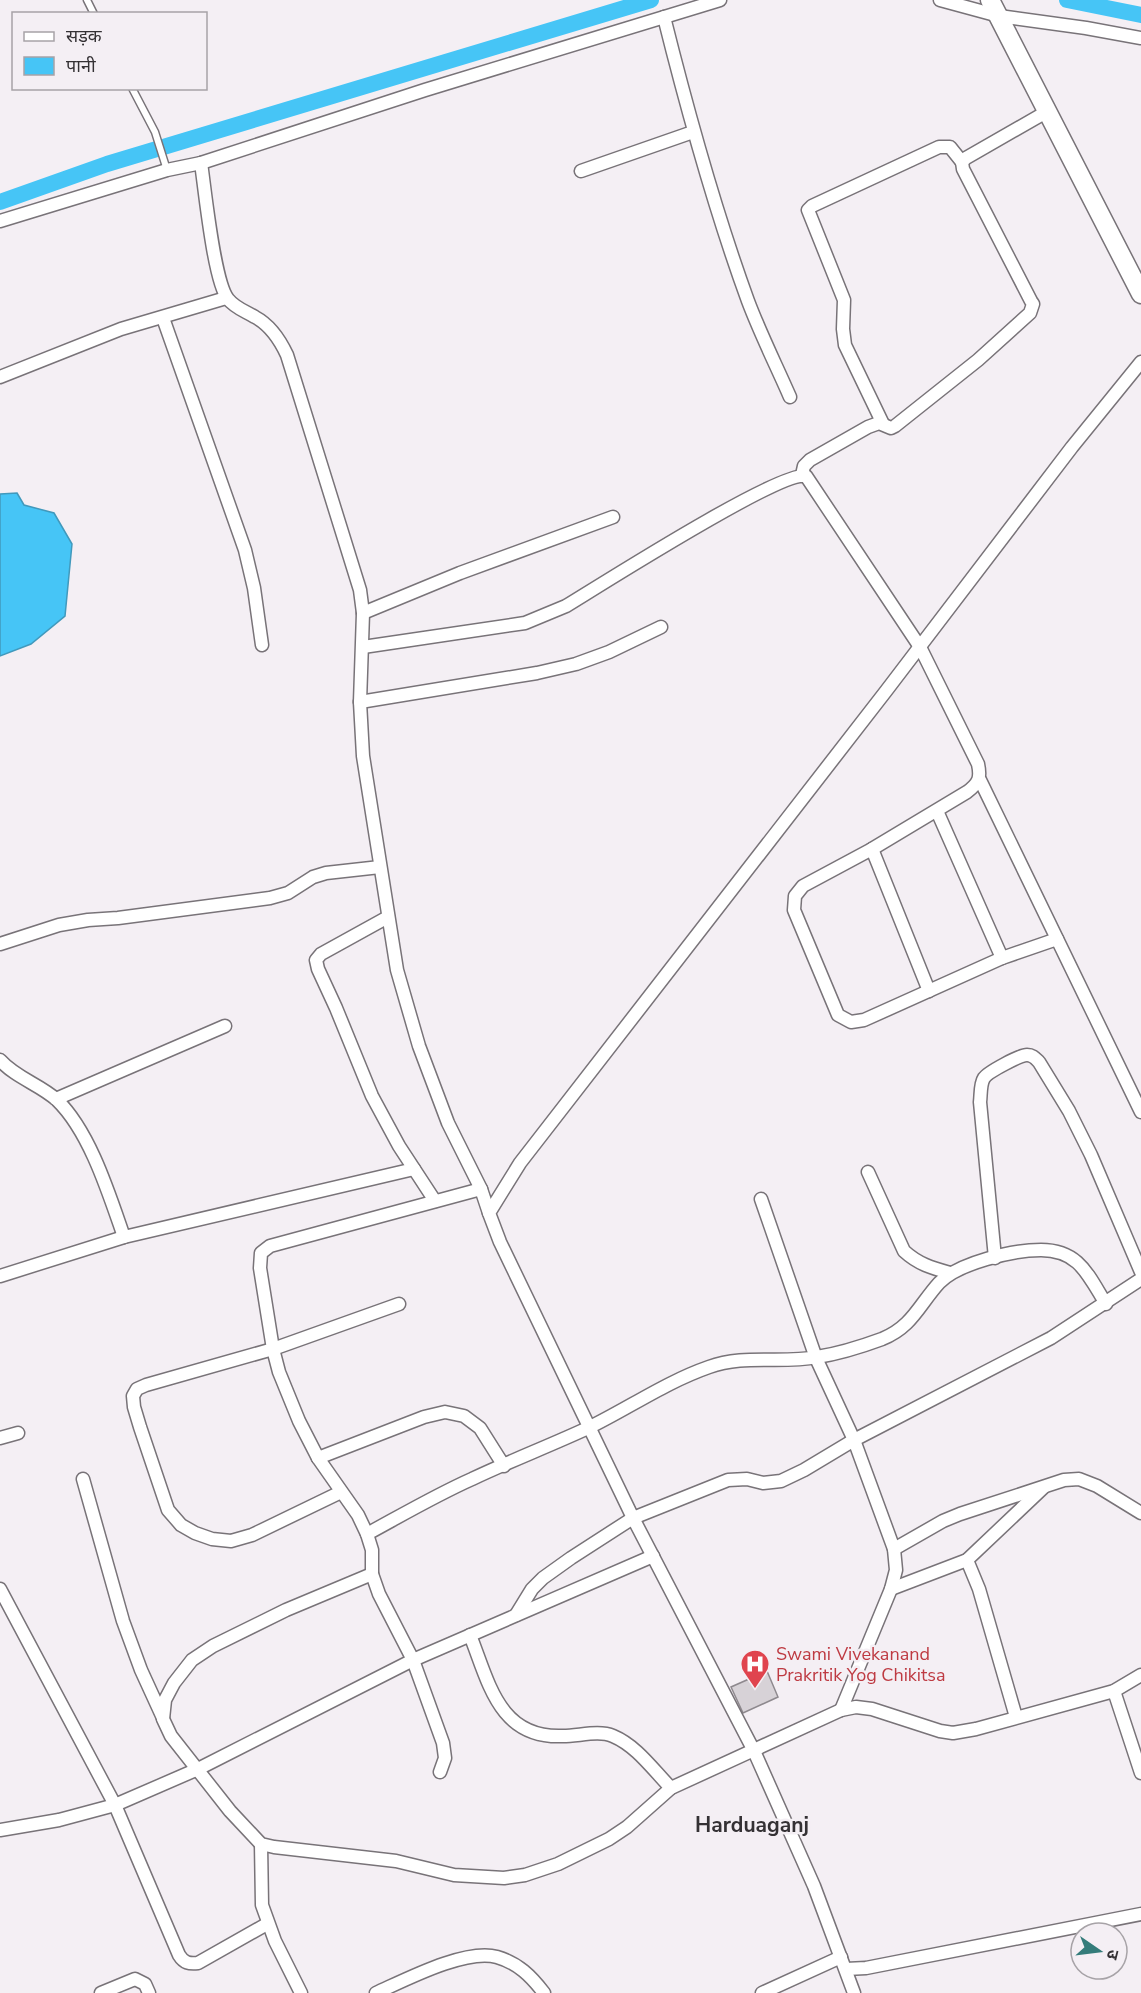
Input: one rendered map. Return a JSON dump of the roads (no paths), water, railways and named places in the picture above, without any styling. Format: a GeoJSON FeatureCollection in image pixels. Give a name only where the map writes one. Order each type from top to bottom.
{"type":"FeatureCollection","features":[{"type":"Feature","properties":{"kind":"main road"},"geometry":{"type":"LineString","coordinates":[[994,7],[1141,294]]}},
{"type":"Feature","properties":{"kind":"street"},"geometry":{"type":"LineString","coordinates":[[0,221],[166,166],[201,163],[425,90],[720,0]]}},
{"type":"Feature","properties":{"kind":"street"},"geometry":{"type":"LineString","coordinates":[[939,0],[994,7],[1141,38]]}},
{"type":"Feature","properties":{"kind":"street"},"geometry":{"type":"LineString","coordinates":[[664,17],[693,132],[728,244],[749,304],[790,397]]}},
{"type":"Feature","properties":{"kind":"street"},"geometry":{"type":"LineString","coordinates":[[962,162],[1048,111]]}},
{"type":"Feature","properties":{"kind":"street"},"geometry":{"type":"LineString","coordinates":[[581,171],[693,132]]}},
{"type":"Feature","properties":{"kind":"street"},"geometry":{"type":"LineString","coordinates":[[802,475],[804,466],[810,460],[868,427],[877,423],[893,428],[978,360],[1032,309],[1031,301],[963,169],[962,162],[950,147],[939,147],[812,206],[808,210],[844,300],[845,345],[883,424]]}},
{"type":"Feature","properties":{"kind":"street"},"geometry":{"type":"LineString","coordinates":[[201,163],[222,291],[234,305],[257,318],[271,330],[280,340],[287,355],[360,590],[363,613],[360,702],[363,756],[398,970],[419,1046],[448,1123],[481,1189],[500,1242],[633,1518],[754,1751],[814,1886],[854,1993]]}},
{"type":"Feature","properties":{"kind":"street"},"geometry":{"type":"LineString","coordinates":[[0,377],[121,329],[226,298]]}},
{"type":"Feature","properties":{"kind":"street"},"geometry":{"type":"LineString","coordinates":[[163,318],[245,550],[254,588],[262,645]]}},
{"type":"Feature","properties":{"kind":"street"},"geometry":{"type":"LineString","coordinates":[[489,1213],[519,1163],[920,647],[1072,447],[1141,362]]}},
{"type":"Feature","properties":{"kind":"street"},"geometry":{"type":"LineString","coordinates":[[363,647],[525,623],[537,619],[566,606],[750,496],[785,480],[802,475],[808,477],[920,647],[978,764],[980,780],[1141,1112]]}},
{"type":"Feature","properties":{"kind":"street"},"geometry":{"type":"LineString","coordinates":[[363,613],[460,573],[613,517]]}},
{"type":"Feature","properties":{"kind":"street"},"geometry":{"type":"LineString","coordinates":[[360,702],[537,673],[576,664],[609,652],[661,627]]}},
{"type":"Feature","properties":{"kind":"street"},"geometry":{"type":"LineString","coordinates":[[980,780],[967,792],[937,811],[803,886],[795,896],[794,910],[838,1015],[851,1022],[864,1020],[1002,958],[1057,939]]}},
{"type":"Feature","properties":{"kind":"street"},"geometry":{"type":"LineString","coordinates":[[937,811],[1002,958]]}},
{"type":"Feature","properties":{"kind":"street"},"geometry":{"type":"LineString","coordinates":[[872,849],[929,991]]}},
{"type":"Feature","properties":{"kind":"street"},"geometry":{"type":"LineString","coordinates":[[0,944],[78,921],[270,898],[288,893],[313,876],[380,867]]}},
{"type":"Feature","properties":{"kind":"street"},"geometry":{"type":"LineString","coordinates":[[388,917],[321,954],[316,960],[320,976],[336,1008],[372,1096],[435,1201]]}},
{"type":"Feature","properties":{"kind":"street"},"geometry":{"type":"LineString","coordinates":[[56,1099],[225,1026]]}},
{"type":"Feature","properties":{"kind":"street"},"geometry":{"type":"LineString","coordinates":[[995,1258],[980,1102],[981,1088],[984,1078],[990,1073],[1024,1055],[1032,1056],[1039,1062],[1069,1111],[1091,1155],[1141,1272]]}},
{"type":"Feature","properties":{"kind":"street"},"geometry":{"type":"LineString","coordinates":[[0,1060],[17,1076],[56,1099],[70,1115],[100,1171],[124,1237]]}},
{"type":"Feature","properties":{"kind":"street"},"geometry":{"type":"LineString","coordinates":[[0,1276],[124,1237],[414,1169]]}},
{"type":"Feature","properties":{"kind":"street"},"geometry":{"type":"LineString","coordinates":[[868,1172],[904,1251],[927,1267],[950,1273]]}},
{"type":"Feature","properties":{"kind":"street"},"geometry":{"type":"LineString","coordinates":[[440,1772],[445,1758],[443,1743],[412,1660],[379,1594],[372,1574],[372,1550],[368,1534],[358,1515],[318,1458],[286,1392],[273,1349],[260,1268],[261,1253],[270,1246],[481,1189]]}},
{"type":"Feature","properties":{"kind":"street"},"geometry":{"type":"LineString","coordinates":[[761,1199],[816,1358],[854,1440],[894,1550],[896,1570],[891,1589],[842,1710]]}},
{"type":"Feature","properties":{"kind":"street"},"geometry":{"type":"LineString","coordinates":[[368,1534],[471,1479],[590,1426],[676,1380],[711,1366],[743,1360],[816,1358],[882,1338],[900,1330],[916,1315],[938,1284],[950,1273],[966,1265],[1019,1252],[1042,1250],[1065,1254],[1081,1263],[1106,1304]]}},
{"type":"Feature","properties":{"kind":"street"},"geometry":{"type":"LineString","coordinates":[[516,1615],[532,1589],[543,1578],[633,1518],[728,1480],[747,1479],[763,1483],[781,1481],[854,1440],[1051,1338],[1141,1279]]}},
{"type":"Feature","properties":{"kind":"street"},"geometry":{"type":"LineString","coordinates":[[341,1492],[252,1535],[231,1541],[212,1539],[195,1533],[181,1524],[168,1510],[134,1407],[133,1396],[137,1389],[146,1385],[273,1349],[399,1304]]}},
{"type":"Feature","properties":{"kind":"street"},"geometry":{"type":"LineString","coordinates":[[318,1458],[424,1417],[445,1412],[464,1416],[480,1428],[504,1466]]}},
{"type":"Feature","properties":{"kind":"street"},"geometry":{"type":"LineString","coordinates":[[0,1438],[18,1433]]}},
{"type":"Feature","properties":{"kind":"street"},"geometry":{"type":"LineString","coordinates":[[83,1479],[123,1621],[141,1670],[171,1736],[230,1811],[261,1844],[274,1847],[396,1861],[454,1875],[481,1877],[525,1875],[558,1864],[609,1839],[627,1827],[671,1788],[842,1710],[856,1707],[872,1709],[953,1733],[976,1729],[1114,1691],[1141,1675]]}},
{"type":"Feature","properties":{"kind":"street"},"geometry":{"type":"LineString","coordinates":[[894,1550],[943,1521],[1064,1480],[1079,1479],[1097,1486],[1141,1513]]}},
{"type":"Feature","properties":{"kind":"street"},"geometry":{"type":"LineString","coordinates":[[891,1589],[968,1560],[1046,1485]]}},
{"type":"Feature","properties":{"kind":"street"},"geometry":{"type":"LineString","coordinates":[[0,1830],[58,1820],[115,1804],[198,1769],[412,1660],[653,1556]]}},
{"type":"Feature","properties":{"kind":"street"},"geometry":{"type":"LineString","coordinates":[[968,1560],[979,1589],[1016,1717]]}},
{"type":"Feature","properties":{"kind":"street"},"geometry":{"type":"LineString","coordinates":[[163,1719],[165,1700],[174,1683],[192,1660],[213,1646],[286,1610],[372,1574]]}},
{"type":"Feature","properties":{"kind":"street"},"geometry":{"type":"LineString","coordinates":[[0,1589],[115,1804],[183,1961],[198,1963],[267,1924]]}},
{"type":"Feature","properties":{"kind":"street"},"geometry":{"type":"LineString","coordinates":[[470,1635],[496,1700],[508,1717],[524,1729],[541,1736],[598,1734],[612,1736],[629,1745],[671,1788]]}},
{"type":"Feature","properties":{"kind":"street"},"geometry":{"type":"LineString","coordinates":[[1114,1691],[1141,1773]]}},
{"type":"Feature","properties":{"kind":"street"},"geometry":{"type":"LineString","coordinates":[[261,1844],[262,1905],[267,1924],[301,1993]]}},
{"type":"Feature","properties":{"kind":"street"},"geometry":{"type":"LineString","coordinates":[[762,1993],[844,1963],[866,1968],[1141,1914]]}},
{"type":"Feature","properties":{"kind":"street"},"geometry":{"type":"LineString","coordinates":[[376,1993],[442,1964],[474,1957],[494,1956],[513,1963],[529,1974],[544,1993]]}},
{"type":"Feature","properties":{"kind":"street"},"geometry":{"type":"LineString","coordinates":[[101,1993],[131,1979],[142,1981],[149,1993]]}},
{"type":"Feature","properties":{"kind":"lane"},"geometry":{"type":"LineString","coordinates":[[133,90],[155,132],[166,166]]}},
{"type":"Feature","properties":{"kind":"water"},"geometry":{"type":"Polygon","coordinates":[[[17,493],[24,505],[54,513],[72,544],[65,616],[31,644],[0,656],[0,494],[17,493]]]}},
{"type":"Feature","properties":{"kind":"waterway"},"geometry":{"type":"LineString","coordinates":[[0,202],[107,164],[651,0]]}},
{"type":"Feature","properties":{"kind":"waterway"},"geometry":{"type":"LineString","coordinates":[[1067,0],[1141,15]]}},
{"type":"Feature","properties":{"kind":"place","name":"Swami Vivekanand Prakritik Yog Chikitsa"},"geometry":{"type":"Point","coordinates":[755,1690]}},
{"type":"Feature","properties":{"kind":"district","name":"Harduaganj"},"geometry":{"type":"Point","coordinates":[752,1825]}}]}
